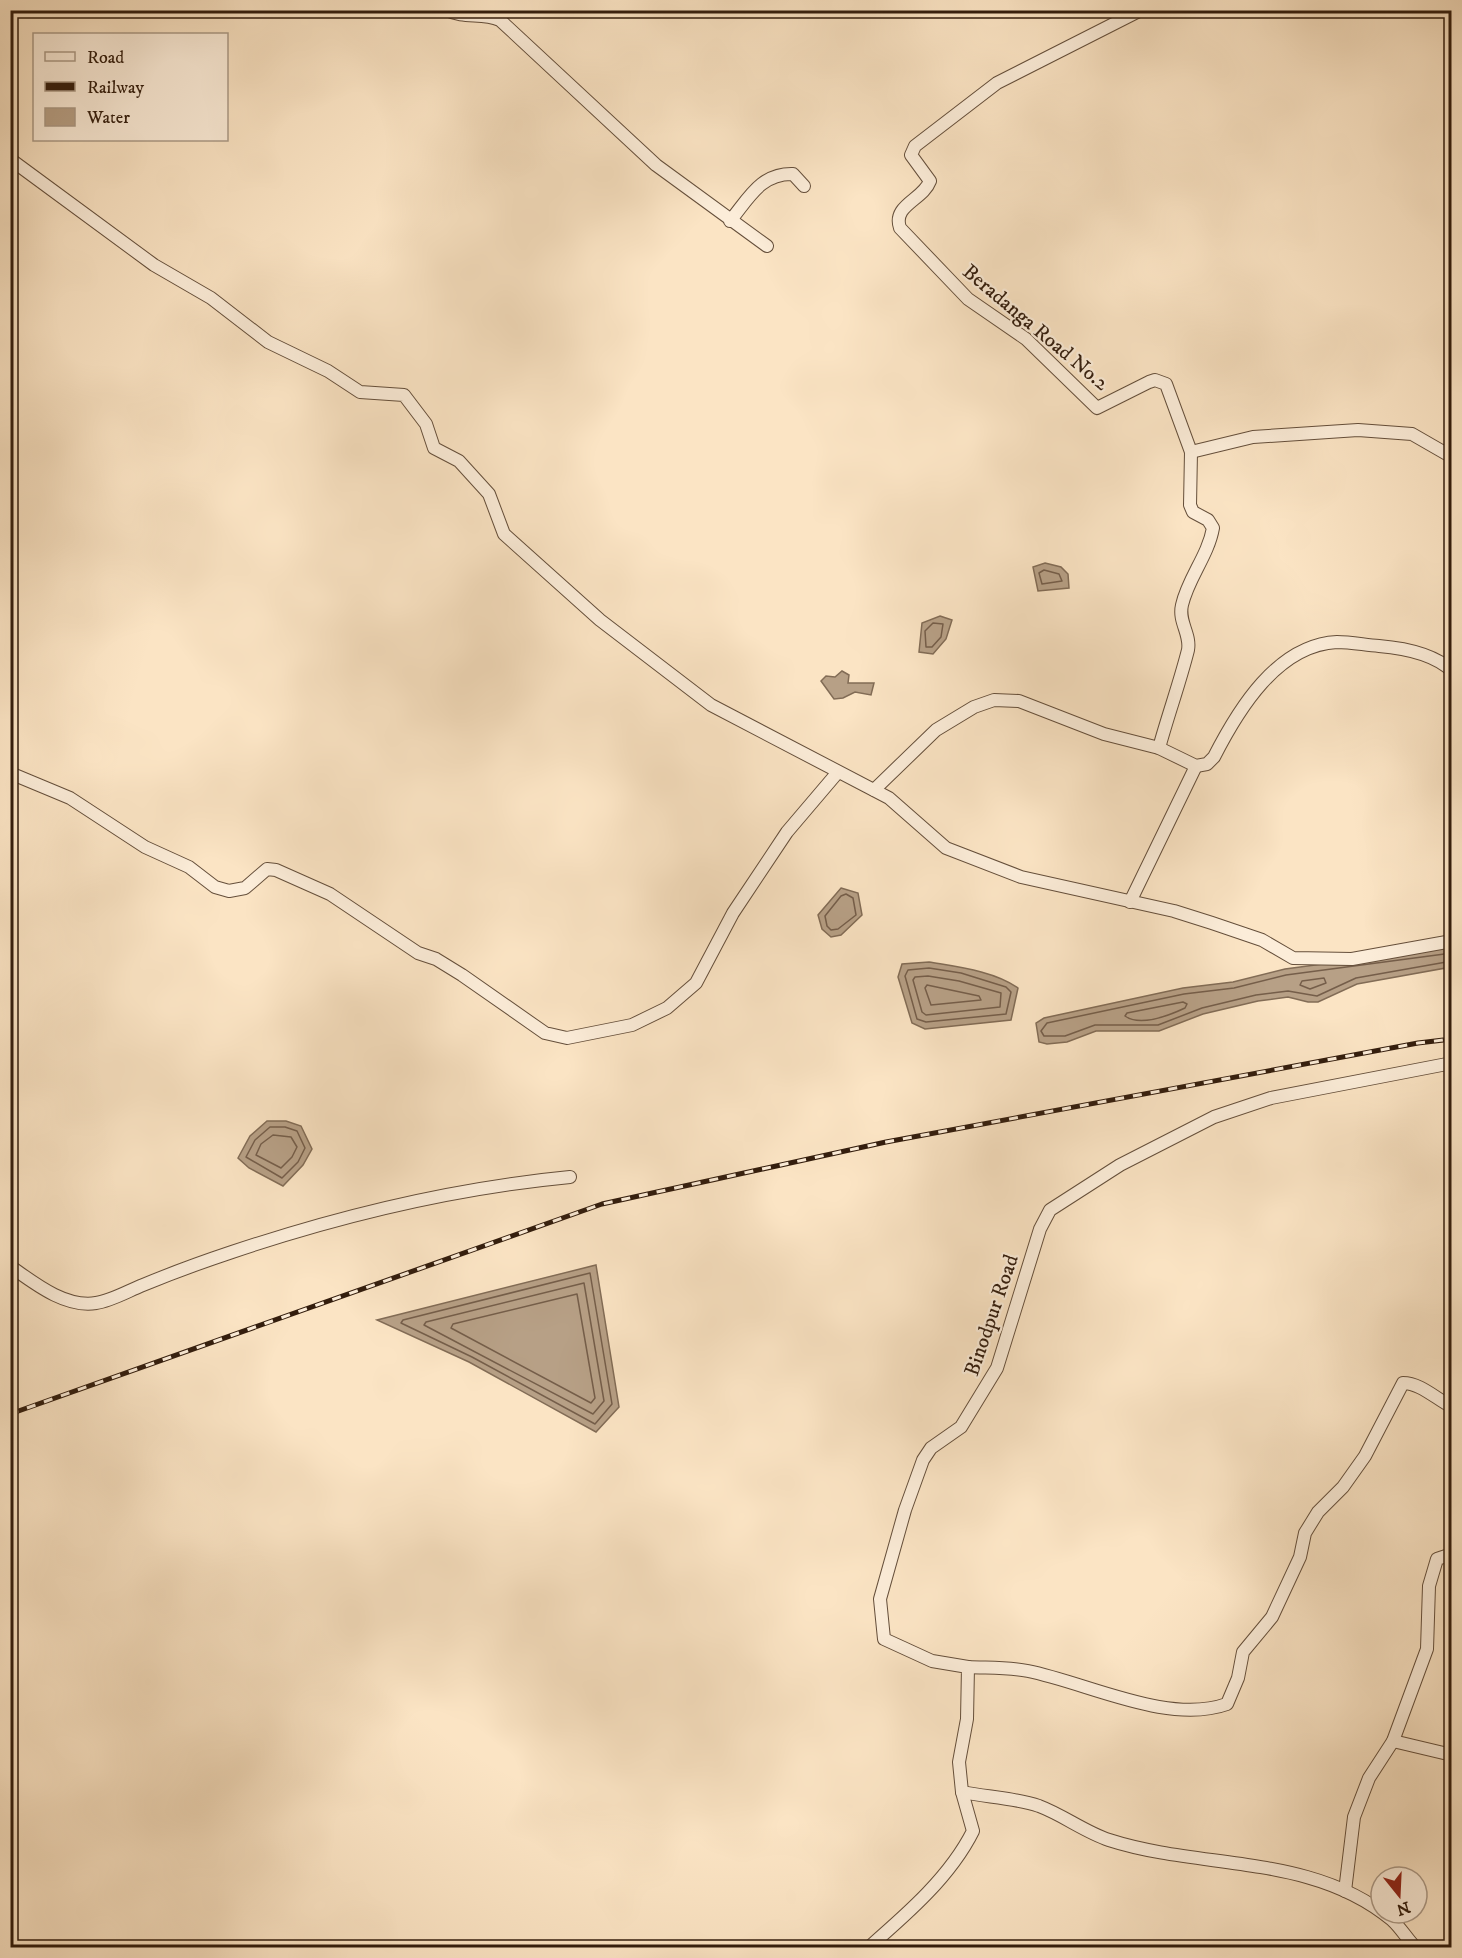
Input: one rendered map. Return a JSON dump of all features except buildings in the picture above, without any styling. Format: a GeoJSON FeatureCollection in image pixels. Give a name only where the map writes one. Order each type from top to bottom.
{"type":"FeatureCollection","features":[{"type":"Feature","properties":{"kind":"street"},"geometry":{"type":"LineString","coordinates":[[447,10],[457,16],[490,15],[500,20],[656,165],[767,246]]}},
{"type":"Feature","properties":{"kind":"street","name":"Beradanga Road No.2"},"geometry":{"type":"LineString","coordinates":[[1141,10],[997,83],[964,105],[913,151],[914,161],[930,181],[922,193],[900,212],[897,220],[900,228],[968,298],[1026,339],[1097,408],[1149,382],[1155,380],[1166,384],[1191,452]]}},
{"type":"Feature","properties":{"kind":"street"},"geometry":{"type":"LineString","coordinates":[[10,159],[154,265],[211,298],[268,342],[328,371],[360,392],[404,395],[426,424],[434,448],[459,461],[489,494],[504,534],[600,620],[711,705],[889,798],[946,848],[1021,877],[1212,922],[1262,940],[1293,958],[1352,959],[1452,941]]}},
{"type":"Feature","properties":{"kind":"street"},"geometry":{"type":"LineString","coordinates":[[730,221],[764,180],[777,173],[793,174],[804,186]]}},
{"type":"Feature","properties":{"kind":"street"},"geometry":{"type":"LineString","coordinates":[[1159,748],[1188,648],[1185,631],[1180,621],[1184,595],[1209,545],[1214,528],[1208,520],[1193,512],[1190,505],[1191,452],[1253,437],[1358,430],[1412,434],[1452,457]]}},
{"type":"Feature","properties":{"kind":"street"},"geometry":{"type":"LineString","coordinates":[[874,790],[936,730],[974,707],[994,700],[1019,701],[1104,734],[1159,748],[1196,766],[1207,764],[1214,757],[1253,692],[1285,663],[1310,649],[1336,642],[1392,647],[1442,662],[1452,671]]}},
{"type":"Feature","properties":{"kind":"street"},"geometry":{"type":"LineString","coordinates":[[1130,902],[1196,766]]}},
{"type":"Feature","properties":{"kind":"street"},"geometry":{"type":"LineString","coordinates":[[10,773],[70,798],[145,847],[189,867],[215,887],[229,891],[245,888],[267,869],[276,870],[330,894],[418,953],[436,959],[462,975],[545,1033],[567,1038],[632,1024],[667,1008],[696,982],[733,913],[787,832],[838,772]]}},
{"type":"Feature","properties":{"kind":"street","name":"Binodpur Road"},"geometry":{"type":"LineString","coordinates":[[968,1667],[932,1661],[884,1640],[880,1599],[905,1510],[923,1460],[931,1448],[961,1427],[997,1368],[1040,1229],[1050,1210],[1120,1165],[1214,1117],[1271,1098],[1452,1064]]}},
{"type":"Feature","properties":{"kind":"street"},"geometry":{"type":"LineString","coordinates":[[10,1266],[51,1293],[82,1304],[98,1303],[188,1268],[290,1233],[428,1198],[501,1184],[570,1177]]}},
{"type":"Feature","properties":{"kind":"street"},"geometry":{"type":"LineString","coordinates":[[868,1947],[920,1899],[962,1852],[973,1831],[962,1792],[959,1762],[967,1719],[968,1667],[1027,1671],[1148,1703],[1186,1710],[1212,1709],[1227,1704],[1238,1678],[1244,1652],[1272,1617],[1300,1557],[1305,1533],[1318,1512],[1343,1487],[1365,1456],[1402,1383],[1415,1383],[1430,1396],[1452,1407]]}},
{"type":"Feature","properties":{"kind":"street"},"geometry":{"type":"LineString","coordinates":[[1345,1891],[1354,1816],[1369,1778],[1393,1741],[1427,1649],[1429,1586],[1437,1559],[1452,1554]]}},
{"type":"Feature","properties":{"kind":"street"},"geometry":{"type":"LineString","coordinates":[[1393,1741],[1452,1755]]}},
{"type":"Feature","properties":{"kind":"street"},"geometry":{"type":"LineString","coordinates":[[962,1792],[1038,1806],[1108,1840],[1196,1859],[1261,1867],[1319,1879],[1345,1891],[1392,1920],[1416,1947]]}},
{"type":"Feature","properties":{"kind":"water"},"geometry":{"type":"Polygon","coordinates":[[[1045,563],[1061,567],[1068,574],[1069,588],[1038,591],[1033,567],[1045,563]]]}},
{"type":"Feature","properties":{"kind":"water"},"geometry":{"type":"Polygon","coordinates":[[[940,616],[952,620],[946,639],[933,654],[919,652],[922,623],[940,616]]]}},
{"type":"Feature","properties":{"kind":"water"},"geometry":{"type":"Polygon","coordinates":[[[842,671],[849,675],[848,683],[874,683],[871,695],[855,692],[843,698],[834,699],[821,681],[826,676],[835,677],[842,671]]]}},
{"type":"Feature","properties":{"kind":"water"},"geometry":{"type":"Polygon","coordinates":[[[841,888],[858,893],[862,915],[841,935],[831,937],[822,929],[818,915],[841,888]]]}},
{"type":"Feature","properties":{"kind":"water"},"geometry":{"type":"Polygon","coordinates":[[[1451,947],[1451,967],[1357,984],[1318,1002],[1288,997],[1258,1001],[1203,1014],[1159,1031],[1096,1031],[1067,1042],[1047,1044],[1039,1042],[1036,1023],[1044,1018],[1183,988],[1233,982],[1285,969],[1451,947]]]}},
{"type":"Feature","properties":{"kind":"water"},"geometry":{"type":"Polygon","coordinates":[[[929,962],[998,977],[1018,988],[1011,1020],[925,1029],[912,1023],[898,977],[902,964],[929,962]]]}},
{"type":"Feature","properties":{"kind":"water"},"geometry":{"type":"Polygon","coordinates":[[[267,1121],[286,1121],[301,1126],[312,1149],[303,1165],[283,1186],[249,1168],[238,1158],[250,1136],[267,1121]]]}},
{"type":"Feature","properties":{"kind":"water"},"geometry":{"type":"Polygon","coordinates":[[[596,1265],[619,1407],[596,1432],[469,1362],[377,1320],[596,1265]]]}},
{"type":"Feature","properties":{"kind":"railway"},"geometry":{"type":"LineString","coordinates":[[10,1414],[602,1204],[886,1142],[1418,1043],[1452,1039]]}}]}
